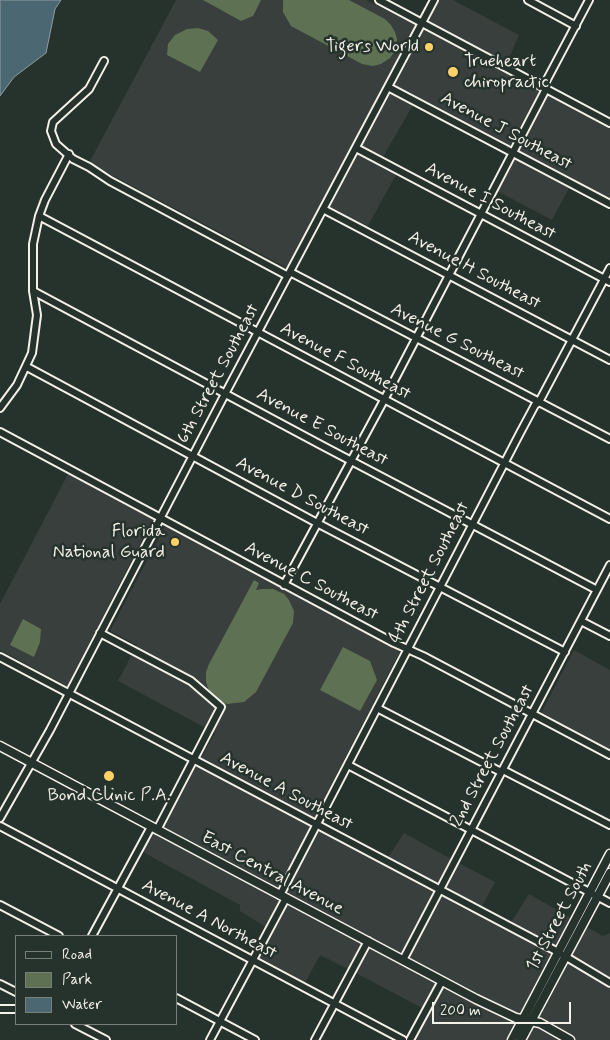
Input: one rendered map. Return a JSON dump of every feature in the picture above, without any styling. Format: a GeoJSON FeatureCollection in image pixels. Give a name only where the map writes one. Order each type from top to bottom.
{"type":"FeatureCollection","features":[{"type":"Feature","properties":{"kind":"main road","name":"East Central Avenue"},"geometry":{"type":"LineString","coordinates":[[0,746],[504,1013],[522,1020],[540,1023],[570,1040]]}},
{"type":"Feature","properties":{"kind":"main road","name":"1st Street South"},"geometry":{"type":"LineString","coordinates":[[512,1040],[610,854]]}},
{"type":"Feature","properties":{"kind":"main road","name":"1st Street South"},"geometry":{"type":"LineString","coordinates":[[521,1040],[610,873]]}},
{"type":"Feature","properties":{"kind":"street"},"geometry":{"type":"LineString","coordinates":[[379,0],[610,123]]}},
{"type":"Feature","properties":{"kind":"street","name":"6th Street Southeast"},"geometry":{"type":"LineString","coordinates":[[0,818],[32,763],[192,455],[434,0]]}},
{"type":"Feature","properties":{"kind":"street"},"geometry":{"type":"LineString","coordinates":[[528,0],[576,26]]}},
{"type":"Feature","properties":{"kind":"street"},"geometry":{"type":"LineString","coordinates":[[284,585],[384,400],[589,0]]}},
{"type":"Feature","properties":{"kind":"street","name":"Avenue G Southeast"},"geometry":{"type":"LineString","coordinates":[[104,61],[89,90],[58,117],[51,127],[56,144],[73,159],[122,188],[610,439]]}},
{"type":"Feature","properties":{"kind":"street","name":"Avenue J Southeast"},"geometry":{"type":"LineString","coordinates":[[388,87],[610,204]]}},
{"type":"Feature","properties":{"kind":"street","name":"Avenue I Southeast"},"geometry":{"type":"LineString","coordinates":[[356,148],[607,280]]}},
{"type":"Feature","properties":{"kind":"street"},"geometry":{"type":"LineString","coordinates":[[0,408],[14,389],[32,354],[37,315],[33,291],[33,244],[39,216],[69,154]]}},
{"type":"Feature","properties":{"kind":"street","name":"Avenue H Southeast"},"geometry":{"type":"LineString","coordinates":[[323,209],[450,273],[610,360]]}},
{"type":"Feature","properties":{"kind":"street","name":"Avenue F Southeast"},"geometry":{"type":"LineString","coordinates":[[39,216],[610,519]]}},
{"type":"Feature","properties":{"kind":"street","name":"4th Street Southeast"},"geometry":{"type":"LineString","coordinates":[[210,1040],[253,960],[316,825],[535,404],[539,402],[607,280],[610,268]]}},
{"type":"Feature","properties":{"kind":"street","name":"Avenue E Southeast"},"geometry":{"type":"LineString","coordinates":[[33,291],[597,590]]}},
{"type":"Feature","properties":{"kind":"street","name":"Avenue D Southeast"},"geometry":{"type":"LineString","coordinates":[[27,367],[317,523],[565,652]]}},
{"type":"Feature","properties":{"kind":"street","name":"Avenue C Southeast"},"geometry":{"type":"LineString","coordinates":[[0,432],[284,585],[610,755]]}},
{"type":"Feature","properties":{"kind":"street","name":"2nd Street Southeast"},"geometry":{"type":"LineString","coordinates":[[403,960],[610,567]]}},
{"type":"Feature","properties":{"kind":"street"},"geometry":{"type":"LineString","coordinates":[[581,621],[610,636]]}},
{"type":"Feature","properties":{"kind":"street"},"geometry":{"type":"LineString","coordinates":[[93,935],[221,707],[191,681],[100,633]]}},
{"type":"Feature","properties":{"kind":"street","name":"Avenue A Southeast"},"geometry":{"type":"LineString","coordinates":[[0,657],[558,952],[610,983]]}},
{"type":"Feature","properties":{"kind":"street"},"geometry":{"type":"LineString","coordinates":[[378,708],[499,771],[503,770],[610,825]]}},
{"type":"Feature","properties":{"kind":"street"},"geometry":{"type":"LineString","coordinates":[[348,765],[610,903]]}},
{"type":"Feature","properties":{"kind":"street","name":"Avenue A Northeast"},"geometry":{"type":"LineString","coordinates":[[0,826],[403,1040]]}},
{"type":"Feature","properties":{"kind":"street"},"geometry":{"type":"LineString","coordinates":[[0,905],[57,935]]}},
{"type":"Feature","properties":{"kind":"street"},"geometry":{"type":"LineString","coordinates":[[315,1040],[368,941]]}},
{"type":"Feature","properties":{"kind":"street"},"geometry":{"type":"LineString","coordinates":[[410,1040],[442,981]]}},
{"type":"Feature","properties":{"kind":"street"},"geometry":{"type":"LineString","coordinates":[[0,984],[15,992]]}},
{"type":"Feature","properties":{"kind":"street"},"geometry":{"type":"LineString","coordinates":[[178,999],[255,1040]]}},
{"type":"Feature","properties":{"kind":"street"},"geometry":{"type":"LineString","coordinates":[[0,1009],[15,1009]]}},
{"type":"Feature","properties":{"kind":"street"},"geometry":{"type":"LineString","coordinates":[[77,1025],[106,1040]]}},
{"type":"Feature","properties":{"kind":"shaded area"},"geometry":{"type":"Polygon","coordinates":[[[176,0],[366,0],[415,25],[287,268],[89,163],[176,0]]]}},
{"type":"Feature","properties":{"kind":"shaded area"},"geometry":{"type":"Polygon","coordinates":[[[437,0],[453,0],[519,35],[506,65],[425,21],[437,0]]]}},
{"type":"Feature","properties":{"kind":"shaded area"},"geometry":{"type":"Polygon","coordinates":[[[423,26],[543,90],[511,148],[391,86],[423,26]]]}},
{"type":"Feature","properties":{"kind":"shaded area"},"geometry":{"type":"Polygon","coordinates":[[[389,90],[414,103],[382,159],[359,147],[389,90]]]}},
{"type":"Feature","properties":{"kind":"shaded area"},"geometry":{"type":"Polygon","coordinates":[[[547,92],[610,126],[610,201],[516,151],[547,92]]]}},
{"type":"Feature","properties":{"kind":"shaded area"},"geometry":{"type":"Polygon","coordinates":[[[356,151],[397,173],[366,229],[326,208],[356,151]]]}},
{"type":"Feature","properties":{"kind":"shaded area"},"geometry":{"type":"Polygon","coordinates":[[[513,155],[570,186],[552,220],[495,190],[513,155]]]}},
{"type":"Feature","properties":{"kind":"shaded area"},"geometry":{"type":"Polygon","coordinates":[[[68,474],[153,519],[67,686],[0,650],[0,604],[68,474]]]}},
{"type":"Feature","properties":{"kind":"shaded area"},"geometry":{"type":"Polygon","coordinates":[[[165,526],[400,651],[314,818],[201,758],[215,733],[118,681],[137,645],[110,631],[165,526]]]}},
{"type":"Feature","properties":{"kind":"shaded area"},"geometry":{"type":"Polygon","coordinates":[[[574,650],[610,670],[610,752],[540,715],[574,650]]]}},
{"type":"Feature","properties":{"kind":"shaded area"},"geometry":{"type":"Polygon","coordinates":[[[194,763],[313,826],[279,892],[160,828],[194,763]]]}},
{"type":"Feature","properties":{"kind":"shaded area"},"geometry":{"type":"Polygon","coordinates":[[[317,829],[437,891],[402,957],[284,894],[317,829]]]}},
{"type":"Feature","properties":{"kind":"shaded area"},"geometry":{"type":"Polygon","coordinates":[[[152,830],[282,899],[267,928],[240,911],[240,905],[141,851],[152,830]]]}},
{"type":"Feature","properties":{"kind":"shaded area"},"geometry":{"type":"Polygon","coordinates":[[[404,833],[453,860],[439,886],[387,859],[404,833]]]}},
{"type":"Feature","properties":{"kind":"shaded area"},"geometry":{"type":"Polygon","coordinates":[[[457,862],[495,882],[481,908],[443,889],[457,862]]]}},
{"type":"Feature","properties":{"kind":"shaded area"},"geometry":{"type":"Polygon","coordinates":[[[441,893],[555,953],[521,1017],[505,1011],[406,959],[441,893]]]}},
{"type":"Feature","properties":{"kind":"shaded area"},"geometry":{"type":"Polygon","coordinates":[[[529,894],[573,919],[557,948],[510,924],[529,894]]]}},
{"type":"Feature","properties":{"kind":"shaded area"},"geometry":{"type":"Polygon","coordinates":[[[287,902],[364,943],[350,970],[320,955],[304,985],[256,959],[287,902]]]}},
{"type":"Feature","properties":{"kind":"shaded area"},"geometry":{"type":"Polygon","coordinates":[[[585,926],[603,936],[610,933],[610,980],[569,956],[585,926]]]}},
{"type":"Feature","properties":{"kind":"shaded area"},"geometry":{"type":"Polygon","coordinates":[[[368,945],[439,982],[424,1009],[354,972],[368,945]]]}},
{"type":"Feature","properties":{"kind":"shaded area"},"geometry":{"type":"Polygon","coordinates":[[[567,960],[610,986],[610,1040],[575,1040],[542,1020],[536,1019],[567,960]]]}},
{"type":"Feature","properties":{"kind":"shaded area"},"geometry":{"type":"Polygon","coordinates":[[[443,984],[519,1022],[510,1040],[413,1040],[443,984]]]}},
{"type":"Feature","properties":{"kind":"shaded area"},"geometry":{"type":"Polygon","coordinates":[[[533,1024],[539,1025],[564,1040],[524,1040],[533,1024]]]}},
{"type":"Feature","properties":{"kind":"green space"},"geometry":{"type":"Polygon","coordinates":[[[203,0],[261,0],[253,16],[241,21],[203,0]]]}},
{"type":"Feature","properties":{"kind":"green space"},"geometry":{"type":"Polygon","coordinates":[[[283,0],[349,0],[385,19],[391,25],[397,39],[395,51],[390,58],[381,64],[373,66],[362,64],[291,26],[283,12],[283,0]]]}},
{"type":"Feature","properties":{"kind":"green space"},"geometry":{"type":"Polygon","coordinates":[[[198,28],[208,31],[218,40],[200,72],[167,55],[168,44],[175,35],[187,29],[198,28]]]}},
{"type":"Feature","properties":{"kind":"green space"},"geometry":{"type":"Polygon","coordinates":[[[254,580],[259,583],[256,590],[273,589],[284,594],[294,611],[293,623],[256,692],[244,702],[227,704],[217,699],[209,691],[206,682],[206,672],[254,580]]]}},
{"type":"Feature","properties":{"kind":"green space"},"geometry":{"type":"Polygon","coordinates":[[[23,619],[41,629],[40,642],[34,657],[10,645],[23,619]]]}},
{"type":"Feature","properties":{"kind":"green space"},"geometry":{"type":"Polygon","coordinates":[[[343,647],[370,661],[377,680],[360,711],[320,690],[343,647]]]}},
{"type":"Feature","properties":{"kind":"water"},"geometry":{"type":"Polygon","coordinates":[[[0,0],[61,0],[55,9],[46,53],[14,77],[0,96],[0,0]]]}},
{"type":"Feature","properties":{"kind":"place","name":"Tigers World"},"geometry":{"type":"Point","coordinates":[429,47]}},
{"type":"Feature","properties":{"kind":"place","name":"Trueheart chiropractic"},"geometry":{"type":"Point","coordinates":[453,72]}},
{"type":"Feature","properties":{"kind":"place","name":"Florida National Guard"},"geometry":{"type":"Point","coordinates":[175,542]}},
{"type":"Feature","properties":{"kind":"place","name":"Bond Clinic P.A."},"geometry":{"type":"Point","coordinates":[109,776]}}]}
